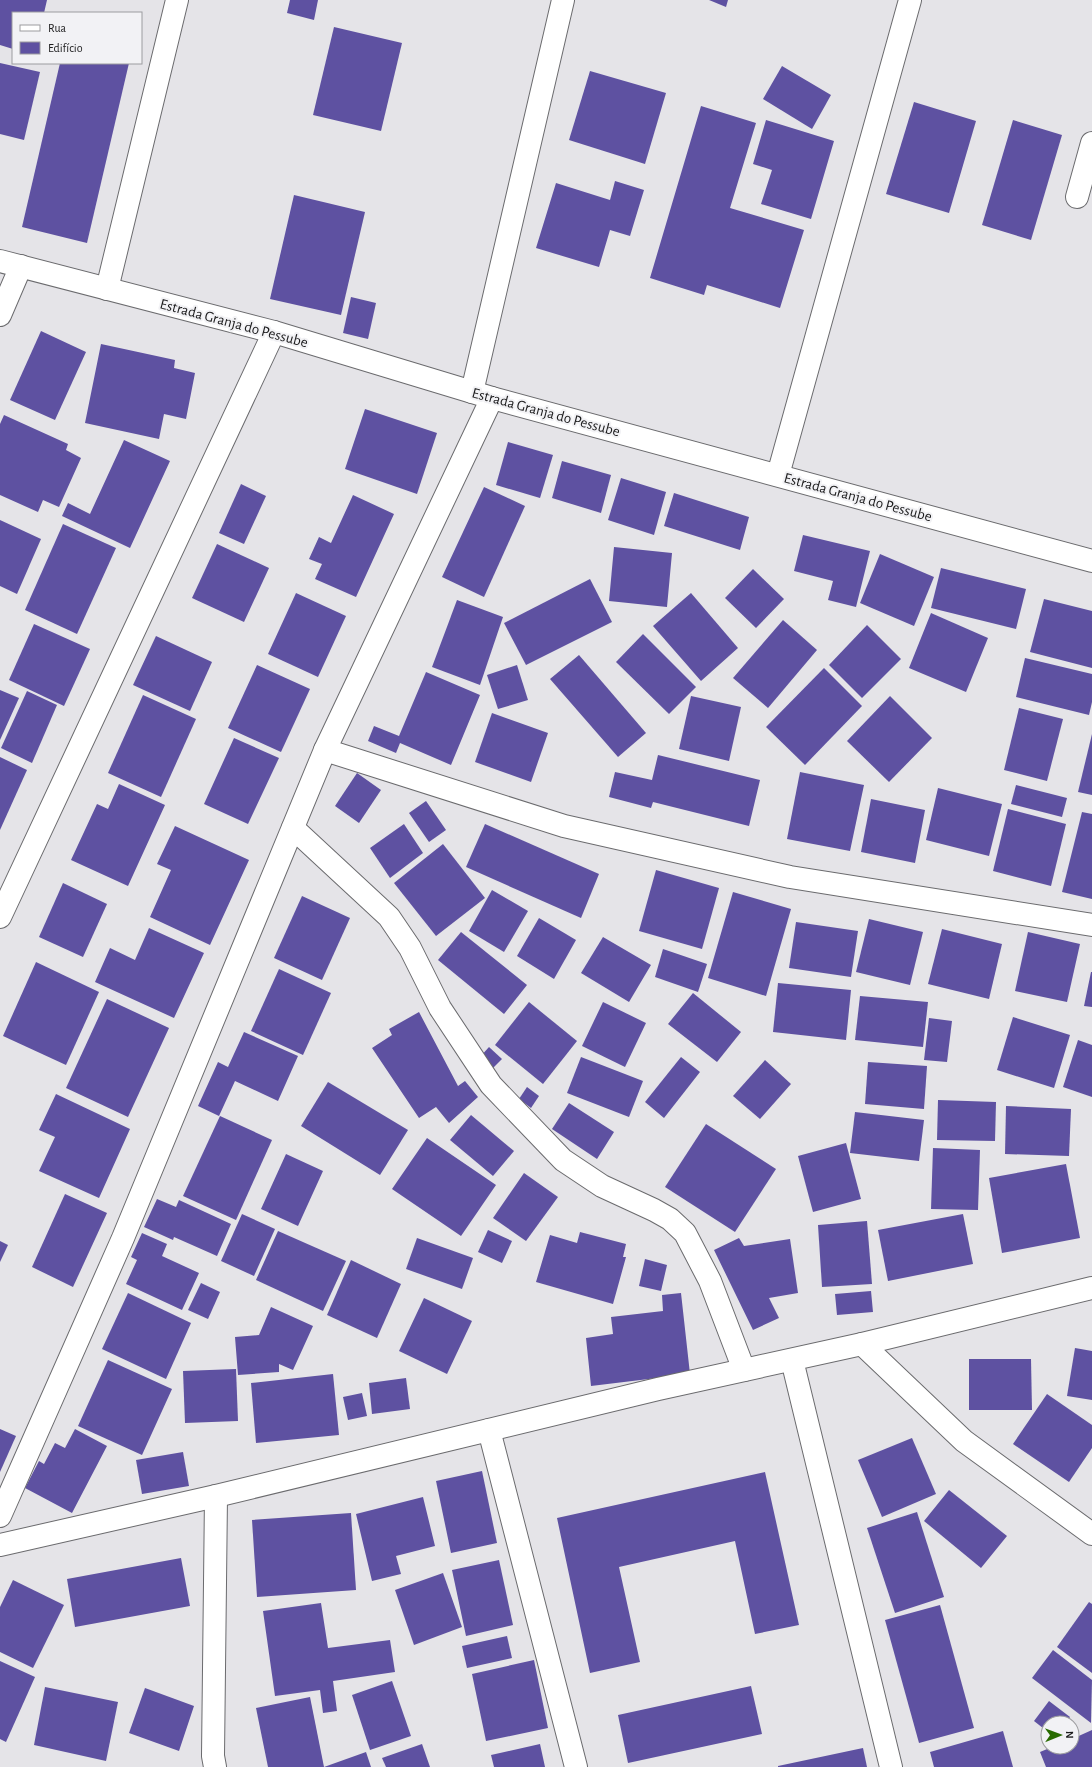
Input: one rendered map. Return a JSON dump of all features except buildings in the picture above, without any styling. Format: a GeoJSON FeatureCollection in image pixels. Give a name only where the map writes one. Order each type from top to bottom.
{"type":"FeatureCollection","features":[{"type":"Feature","properties":{"kind":"street"},"geometry":{"type":"LineString","coordinates":[[107,289],[178,0]]}},
{"type":"Feature","properties":{"kind":"street"},"geometry":{"type":"LineString","coordinates":[[0,1516],[123,1238],[325,750],[482,395],[563,0]]}},
{"type":"Feature","properties":{"kind":"street"},"geometry":{"type":"LineString","coordinates":[[778,474],[910,0]]}},
{"type":"Feature","properties":{"kind":"street"},"geometry":{"type":"LineString","coordinates":[[1077,197],[1092,143]]}},
{"type":"Feature","properties":{"kind":"street","name":"Estrada Granja do Pessube"},"geometry":{"type":"LineString","coordinates":[[0,261],[274,332],[482,395],[778,474],[1092,561]]}},
{"type":"Feature","properties":{"kind":"street"},"geometry":{"type":"LineString","coordinates":[[0,315],[21,266]]}},
{"type":"Feature","properties":{"kind":"street"},"geometry":{"type":"LineString","coordinates":[[0,917],[274,332]]}},
{"type":"Feature","properties":{"kind":"street"},"geometry":{"type":"LineString","coordinates":[[325,750],[572,828],[790,877],[1092,925]]}},
{"type":"Feature","properties":{"kind":"street"},"geometry":{"type":"LineString","coordinates":[[293,828],[389,917],[410,948],[440,1008],[491,1085],[563,1160],[602,1186],[670,1219],[684,1233],[710,1281],[744,1370]]}},
{"type":"Feature","properties":{"kind":"street"},"geometry":{"type":"LineString","coordinates":[[0,1545],[216,1496],[744,1370],[862,1344],[1092,1288]]}},
{"type":"Feature","properties":{"kind":"street"},"geometry":{"type":"LineString","coordinates":[[862,1344],[964,1441],[1092,1534]]}},
{"type":"Feature","properties":{"kind":"street"},"geometry":{"type":"LineString","coordinates":[[792,1360],[891,1767]]}},
{"type":"Feature","properties":{"kind":"street"},"geometry":{"type":"LineString","coordinates":[[489,1430],[576,1767]]}},
{"type":"Feature","properties":{"kind":"street"},"geometry":{"type":"LineString","coordinates":[[212,1763],[216,1496]]}}]}
